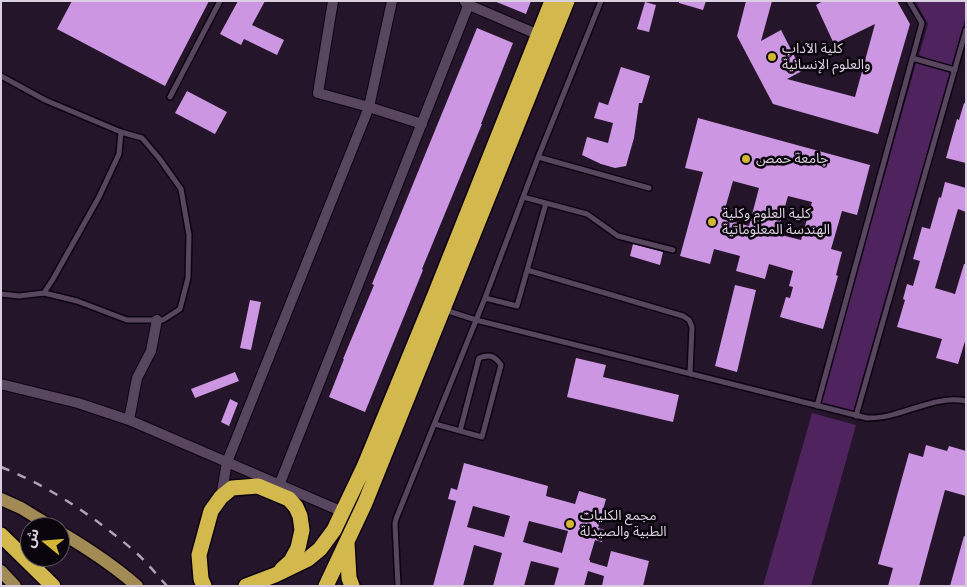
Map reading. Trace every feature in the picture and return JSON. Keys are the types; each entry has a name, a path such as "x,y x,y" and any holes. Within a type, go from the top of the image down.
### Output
{"highway":[{"path":"246,586 308,559 320,549 334,530 364,467 552,1"},
{"path":"326,586 364,503 567,1"},
{"path":"204,586 201,579 199,555 211,511 221,497 232,488 258,486 277,489 296,507 300,516 302,530 298,548 291,560 275,575"},
{"path":"1,535 53,586"},
{"path":"347,541 349,578 352,586"}],"main road":[{"path":"1,499 36,517"},
{"path":"70,538 93,552 137,586"},
{"path":"1,571 15,586"}],"street":[{"path":"333,1 318,93 369,106 422,124"},
{"path":"221,497 227,462 369,106 392,1"},
{"path":"277,489 468,3 539,35"},
{"path":"129,420 138,378 150,351 157,320"},
{"path":"1,384 78,403 129,420 227,462 277,489 343,512"}],"lane":[{"path":"170,97 220,1"},
{"path":"398,586 396,520 601,1"},
{"path":"817,406 922,23 909,1"},
{"path":"856,416 966,30"},
{"path":"912,58 954,70"},
{"path":"1,76 45,100 121,132 142,138 181,189 189,235 188,278 180,309 163,320 127,320 77,301 44,293 19,296 1,294"},
{"path":"44,293 99,197 119,154 121,132"},
{"path":"538,157 649,188"},
{"path":"523,197 586,214 618,236 673,250"},
{"path":"485,298 517,306 546,203"},
{"path":"527,270 683,316 689,320 692,327 690,374"},
{"path":"442,309 476,320 867,418 880,418 950,400 966,401"},
{"path":"434,424 482,437 501,365 497,358 486,356 479,358 460,431"}],"shaded area":[{"path":"915,1 966,1 966,16 951,67 919,55 928,24"},
{"path":"916,63 950,73 853,412 820,403"},
{"path":"812,413 856,425 811,586 763,586"}],"building":[{"path":"72,1 209,1 165,86 57,29"},
{"path":"238,1 265,1 252,25 284,40 277,55 244,39 241,45 220,34"},
{"path":"494,1 531,1 526,14"},
{"path":"679,1 706,1 703,10 679,3"},
{"name":"كلية الآداب والعلوم الإنسانية","path":"746,1 772,1 761,41 781,30 802,71 787,79 855,97 875,24 834,44 816,5 823,1 897,1 910,24 878,134 773,104 737,36"},
{"path":"645,2 656,5 649,32 637,29"},
{"path":"477,28 513,43 365,412 329,397 374,285 372,284"},
{"path":"621,67 650,76 642,103 639,103 634,138 626,166 615,168 582,155 587,137 608,143 613,123 594,118 599,102 608,105"},
{"path":"187,91 227,112 215,134 175,113"},
{"path":"964,103 966,104 966,163 946,158 957,119 959,120"},
{"name":"كلية العلوم وكلية الهندسة المعلوماتية","path":"698,118 870,165 857,215 842,211 831,249 842,252 836,275 838,276 823,329 780,317 786,297 790,298 793,287 789,286 793,271 769,264 765,279 736,271 740,256 714,249 710,264 680,256 703,172 685,168","holes":["733,181 759,188 749,226 722,219","788,196 812,202 801,240 777,234"]},
{"path":"945,182 966,188 966,212 958,209 935,288 955,294 964,264 966,264 966,338 958,364 936,358 942,339 897,327 905,300 903,299 907,284 913,286 920,261 913,259 922,227 930,229"},
{"path":"633,244 663,252 660,265 630,256"},
{"path":"735,285 756,290 737,372 715,366"},
{"path":"250,300 261,302 251,350 240,348"},
{"path":"576,358 606,365 603,377 679,395 673,422 567,397"},
{"path":"235,372 239,381 195,398 191,389"},
{"path":"230,399 238,403 229,426 221,422"},
{"path":"926,445 947,451 949,446 966,451 966,496 945,490 919,586 888,586 893,568 878,564 909,453 923,457"},
{"name":"مجمع الكليات الطبية والصيدلة","path":"464,463 548,486 546,496 575,504 579,491 606,499 598,528 605,530 602,542 595,540 589,560 590,562 607,567 611,551 649,561 643,586 602,586 604,576 588,571 584,586 554,586 559,568 531,561 524,586 493,586 502,553 474,545 463,586 433,586 456,501 448,499 451,488 457,490","holes":["473,506 510,516 504,537 467,527","529,521 568,531 562,553 523,542"]},
{"path":"964,536 966,537 966,586 950,586"}],"railway":[{"path":"1,467 36,483 86,514 137,553 167,586"}],"place":[{"name":"كلية الآداب والعلوم الإنسانية","path":"772,57"},
{"name":"جامعة حمص","path":"746,159"},
{"name":"كلية العلوم وكلية الهندسة المعلوماتية","path":"712,222"},
{"name":"مجمع الكليات الطبية والصيدلة","path":"570,524"}]}
